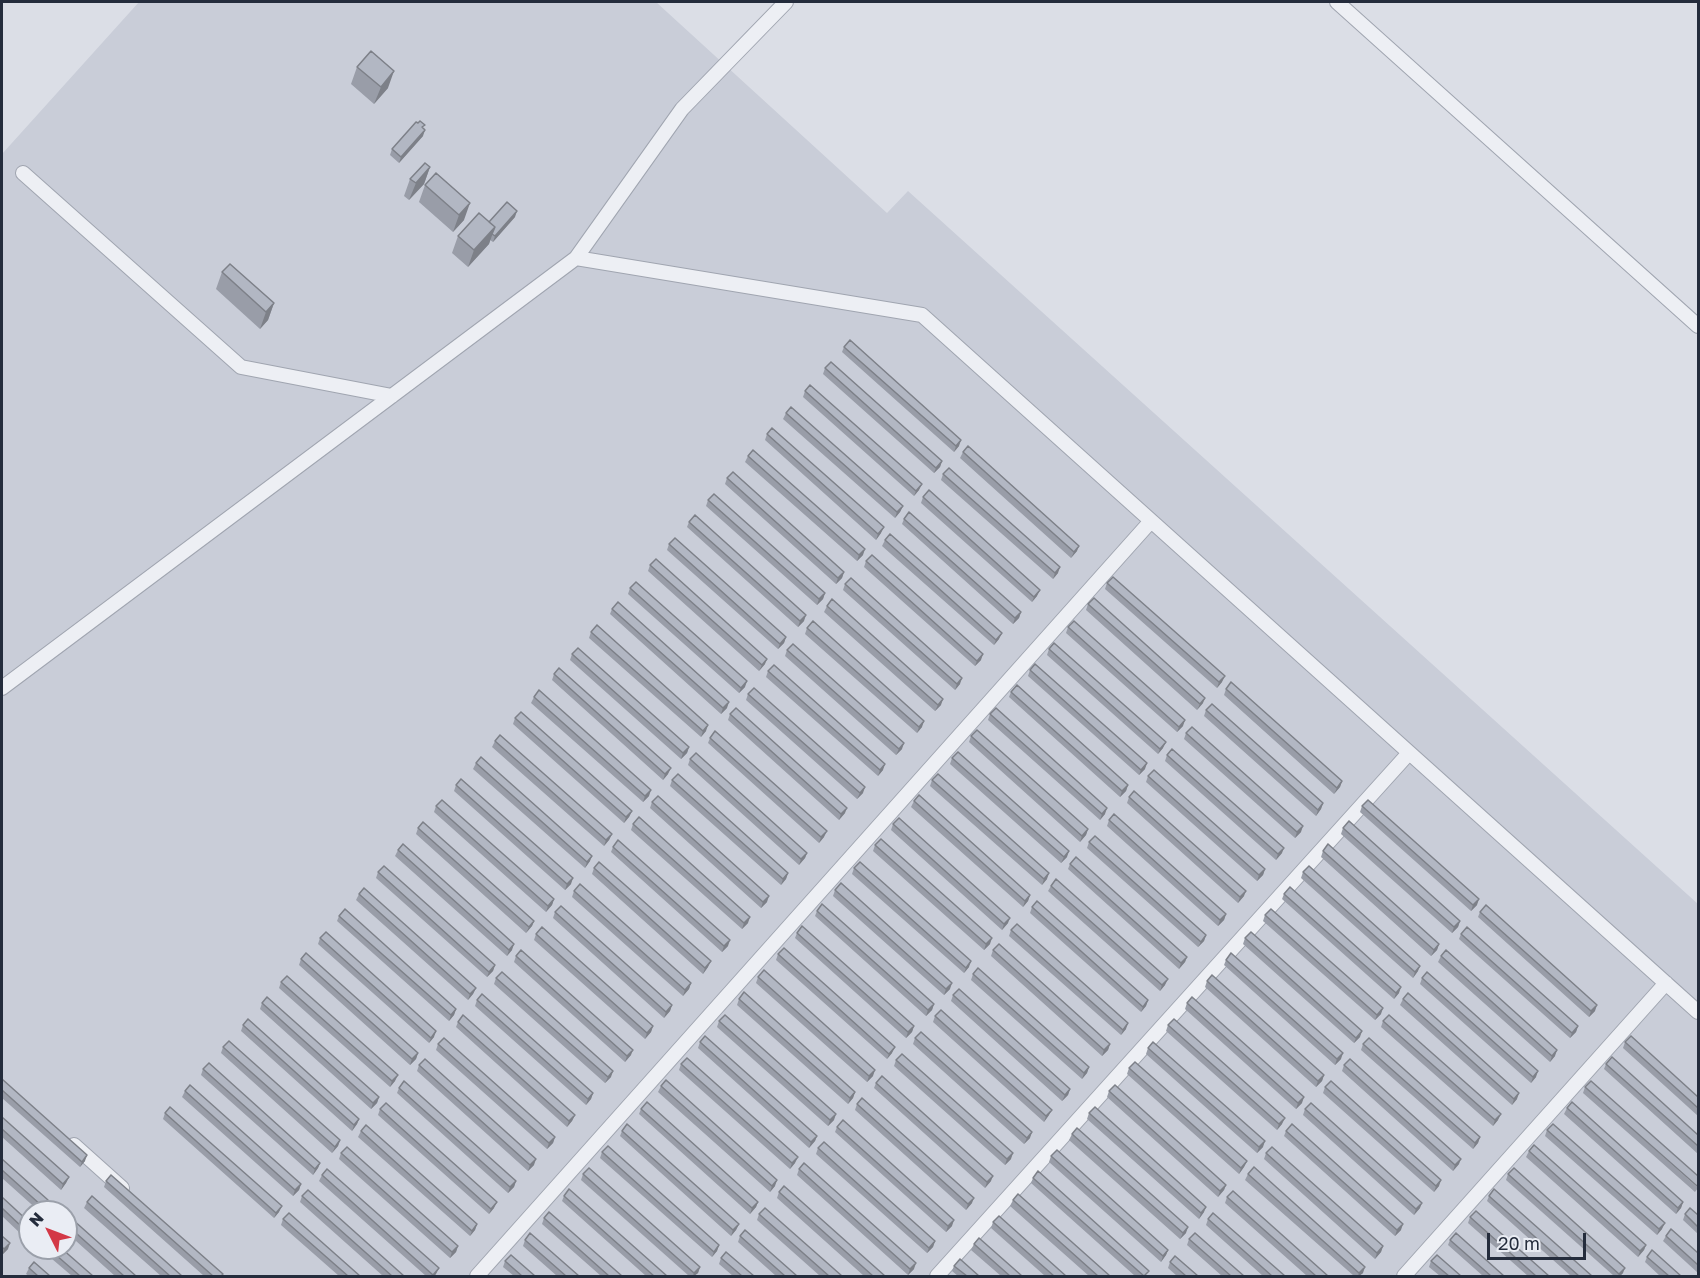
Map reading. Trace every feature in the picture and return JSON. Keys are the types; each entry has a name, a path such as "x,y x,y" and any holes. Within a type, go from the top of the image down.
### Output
{"lane":[{"path":"2,688 576,258 682,109 786,2"},
{"path":"1337,2 1698,326"},
{"path":"22,173 241,367 392,396"},
{"path":"576,258 922,315 1698,1012"},
{"path":"477,1276 1151,521"},
{"path":"938,1276 1409,753"},
{"path":"1404,1276 1666,983"},
{"path":"63,1136 134,1198"}],"shaded area":[{"path":"139,2 656,2 887,213 908,191 1698,904 1698,1276 2,1276 2,154"}],"building":[{"path":"371,51 394,71 381,87 357,67"},
{"path":"420,121 425,125 422,127 425,130 401,157 392,149 416,122"},
{"path":"425,163 430,167 416,183 410,179"},
{"path":"436,173 470,203 459,215 425,185"},
{"path":"507,202 517,211 495,236 492,234 495,227 489,222"},
{"path":"479,213 495,227 474,250 458,236"},
{"path":"230,264 274,303 266,312 222,272"},
{"path":"850,340 961,440 956,446 844,347"},
{"path":"831,362 942,461 936,468 825,368"},
{"path":"810,385 922,484 916,491 805,391"},
{"path":"791,407 903,506 897,512 786,413"},
{"path":"772,428 884,527 878,534 767,434"},
{"path":"968,446 1079,546 1074,552 963,452"},
{"path":"753,450 865,549 859,555 748,456"},
{"path":"949,468 1060,567 1055,573 943,474"},
{"path":"733,472 844,572 838,578 727,478"},
{"path":"929,490 1040,590 1034,597 923,497"},
{"path":"714,494 825,593 819,599 708,500"},
{"path":"909,512 1021,612 1015,618 904,519"},
{"path":"695,515 806,615 800,621 689,522"},
{"path":"890,534 1002,633 996,640 885,540"},
{"path":"675,538 786,637 780,644 669,544"},
{"path":"872,555 983,654 977,661 866,561"},
{"path":"656,559 767,659 762,665 650,565"},
{"path":"1113,577 1225,676 1219,682 1107,583"},
{"path":"851,578 962,678 957,684 845,584"},
{"path":"636,582 747,681 741,688 630,588"},
{"path":"1094,598 1205,698 1200,704 1088,604"},
{"path":"832,599 943,699 938,705 827,606"},
{"path":"618,602 729,702 723,708 612,609"},
{"path":"813,621 924,721 919,727 807,628"},
{"path":"1074,621 1185,720 1179,727 1068,627"},
{"path":"597,625 708,725 703,731 591,632"},
{"path":"1054,643 1166,742 1160,749 1049,649"},
{"path":"793,644 904,743 899,749 787,650"},
{"path":"578,648 689,747 683,753 572,654"},
{"path":"1035,664 1147,763 1141,770 1030,670"},
{"path":"774,665 885,764 880,770 768,671"},
{"path":"559,668 671,768 665,774 554,674"},
{"path":"1231,682 1342,781 1337,788 1226,689"},
{"path":"1017,685 1128,785 1122,791 1011,692"},
{"path":"754,688 865,787 860,793 748,694"},
{"path":"539,690 651,790 645,796 534,697"},
{"path":"1212,704 1323,803 1318,810 1206,710"},
{"path":"736,708 847,808 841,814 730,714"},
{"path":"996,708 1107,808 1102,814 990,714"},
{"path":"521,712 632,811 626,817 515,718"},
{"path":"1192,727 1303,826 1297,832 1186,733"},
{"path":"977,730 1088,829 1082,836 971,736"},
{"path":"715,731 827,831 821,837 710,738"},
{"path":"500,735 612,834 606,840 495,741"},
{"path":"1172,749 1284,848 1278,854 1167,755"},
{"path":"958,752 1069,851 1064,857 952,758"},
{"path":"696,753 807,853 801,859 690,759"},
{"path":"481,757 592,856 587,862 476,763"},
{"path":"1154,770 1265,869 1259,875 1148,776"},
{"path":"678,774 788,873 783,879 672,780"},
{"path":"938,774 1049,873 1044,879 932,780"},
{"path":"461,779 573,878 567,884 456,785"},
{"path":"1134,791 1246,891 1240,897 1129,797"},
{"path":"919,795 1030,895 1025,901 914,801"},
{"path":"658,796 769,896 763,902 652,802"},
{"path":"442,800 554,899 548,906 436,806"},
{"path":"1368,800 1479,899 1473,905 1362,806"},
{"path":"1114,814 1226,914 1220,920 1109,820"},
{"path":"639,817 750,917 744,923 633,824"},
{"path":"899,818 1010,918 1004,924 893,824"},
{"path":"1349,821 1460,921 1454,927 1343,828"},
{"path":"423,822 534,921 529,927 418,828"},
{"path":"1095,836 1206,935 1201,942 1089,842"},
{"path":"881,839 992,938 986,944 875,845"},
{"path":"618,840 730,940 724,946 613,847"},
{"path":"403,844 514,944 509,950 398,850"},
{"path":"1328,844 1439,944 1434,950 1323,851"},
{"path":"1076,857 1187,957 1181,963 1070,864"},
{"path":"599,862 711,961 705,968 594,868"},
{"path":"860,862 971,961 966,968 854,868"},
{"path":"384,866 495,965 489,972 378,872"},
{"path":"1309,866 1420,966 1415,972 1303,872"},
{"path":"1056,879 1168,979 1162,985 1051,886"},
{"path":"841,883 952,983 946,989 835,890"},
{"path":"580,884 691,983 685,990 574,891"},
{"path":"1290,887 1401,987 1396,993 1284,894"},
{"path":"364,888 476,988 470,994 359,894"},
{"path":"1037,901 1148,1000 1143,1007 1032,907"},
{"path":"822,904 934,1004 928,1010 817,911"},
{"path":"1486,905 1597,1005 1591,1011 1480,912"},
{"path":"561,906 672,1005 666,1012 555,912"},
{"path":"345,909 456,1009 451,1015 339,916"},
{"path":"1271,909 1383,1008 1377,1015 1265,915"},
{"path":"1017,924 1128,1023 1123,1030 1011,930"},
{"path":"802,926 914,1026 908,1032 797,933"},
{"path":"542,927 653,1026 647,1033 536,934"},
{"path":"1467,927 1578,1026 1572,1033 1461,934"},
{"path":"326,932 436,1031 431,1038 320,938"},
{"path":"1251,932 1362,1031 1356,1038 1245,938"},
{"path":"999,944 1110,1044 1104,1050 993,950"},
{"path":"784,948 895,1047 889,1054 778,954"},
{"path":"521,950 633,1050 627,1056 516,956"},
{"path":"1446,950 1557,1050 1552,1056 1441,956"},
{"path":"306,953 418,1053 412,1059 301,959"},
{"path":"1231,953 1343,1053 1337,1059 1226,960"},
{"path":"978,968 1089,1067 1084,1073 973,974"},
{"path":"764,970 875,1070 869,1076 758,977"},
{"path":"502,972 613,1071 608,1077 496,978"},
{"path":"1427,972 1538,1071 1533,1077 1422,978"},
{"path":"1212,975 1324,1075 1318,1081 1207,981"},
{"path":"287,976 398,1075 392,1081 281,982"},
{"path":"959,989 1070,1089 1065,1095 953,995"},
{"path":"744,992 855,1092 850,1098 739,999"},
{"path":"1408,993 1519,1093 1514,1099 1403,999"},
{"path":"482,994 593,1093 588,1099 477,1000"},
{"path":"267,997 379,1097 373,1103 262,1003"},
{"path":"1192,997 1304,1097 1298,1103 1187,1003"},
{"path":"941,1010 1052,1110 1046,1116 935,1016"},
{"path":"463,1015 575,1115 569,1121 458,1022"},
{"path":"725,1015 836,1114 830,1120 719,1021"},
{"path":"1389,1015 1501,1114 1495,1120 1383,1021"},
{"path":"248,1019 359,1119 354,1125 243,1025"},
{"path":"1174,1019 1285,1118 1279,1124 1168,1025"},
{"path":"921,1032 1032,1132 1027,1138 915,1038"},
{"path":"705,1036 817,1136 811,1142 700,1042"},
{"path":"1631,1036 1698,1097 1698,1108 1625,1042"},
{"path":"444,1038 555,1137 549,1143 438,1044"},
{"path":"1369,1038 1480,1137 1475,1143 1363,1044"},
{"path":"229,1041 340,1140 335,1147 223,1047"},
{"path":"1153,1042 1265,1141 1259,1147 1148,1048"},
{"path":"902,1054 1013,1153 1007,1159 896,1060"},
{"path":"1612,1057 1698,1135 1698,1146 1606,1064"},
{"path":"687,1058 798,1157 792,1163 681,1064"},
{"path":"425,1059 536,1159 530,1165 419,1065"},
{"path":"1350,1059 1461,1159 1455,1165 1344,1065"},
{"path":"1135,1062 1247,1161 1241,1168 1129,1068"},
{"path":"209,1063 320,1163 315,1169 203,1069"},
{"path":"882,1076 993,1176 987,1182 876,1083"},
{"path":"2,1079 87,1155 82,1162 2,1090"},
{"path":"666,1080 777,1180 772,1186 661,1086"},
{"path":"404,1081 516,1181 510,1187 399,1088"},
{"path":"1331,1081 1441,1180 1436,1186 1325,1087"},
{"path":"1591,1081 1698,1176 1697,1186 1585,1087"},
{"path":"190,1085 301,1184 295,1190 185,1091"},
{"path":"1115,1085 1226,1185 1220,1191 1109,1091"},
{"path":"862,1098 974,1198 968,1204 857,1104"},
{"path":"647,1102 758,1202 752,1208 641,1109"},
{"path":"1572,1102 1683,1202 1678,1208 1567,1108"},
{"path":"386,1103 497,1202 491,1209 380,1109"},
{"path":"1311,1103 1422,1203 1416,1209 1305,1109"},
{"path":"170,1107 282,1206 276,1213 165,1113"},
{"path":"1095,1107 1206,1207 1201,1213 1089,1113"},
{"path":"2,1117 69,1177 63,1184 2,1129"},
{"path":"843,1120 954,1220 948,1226 837,1127"},
{"path":"627,1124 739,1224 733,1230 622,1131"},
{"path":"1292,1124 1403,1224 1397,1230 1286,1131"},
{"path":"1553,1124 1665,1223 1659,1229 1547,1130"},
{"path":"366,1125 477,1224 472,1231 361,1131"},
{"path":"1077,1128 1188,1227 1183,1233 1072,1134"},
{"path":"824,1142 935,1241 929,1248 818,1148"},
{"path":"1534,1145 1646,1245 1640,1251 1529,1151"},
{"path":"608,1146 719,1245 714,1252 602,1152"},
{"path":"347,1147 458,1246 452,1252 341,1153"},
{"path":"1272,1147 1383,1246 1377,1253 1266,1153"},
{"path":"1057,1150 1168,1250 1163,1256 1051,1156"},
{"path":"2,1159 48,1200 35,1200 2,1170"},
{"path":"804,1163 916,1263 910,1269 799,1169"},
{"path":"1254,1167 1365,1267 1359,1273 1248,1174"},
{"path":"589,1168 700,1267 694,1273 583,1174"},
{"path":"1514,1168 1625,1268 1619,1274 1508,1174"},
{"path":"327,1169 439,1268 433,1275 322,1175"},
{"path":"1038,1171 1149,1271 1144,1276 1033,1178"},
{"path":"111,1175 223,1274 213,1276 106,1181"},
{"path":"784,1186 885,1276 873,1276 779,1192"},
{"path":"569,1189 667,1276 654,1276 564,1196"},
{"path":"1494,1189 1592,1276 1579,1276 1489,1196"},
{"path":"308,1190 404,1276 392,1276 302,1196"},
{"path":"1233,1191 1328,1276 1316,1276 1227,1197"},
{"path":"1018,1194 1110,1276 1098,1276 1013,1200"},
{"path":"92,1196 182,1276 170,1276 87,1202"},
{"path":"2,1197 18,1212 18,1223 2,1208"},
{"path":"765,1208 842,1276 829,1276 759,1214"},
{"path":"1690,1208 1698,1215 1698,1227 1685,1214"},
{"path":"1476,1211 1549,1276 1536,1276 1470,1217"},
{"path":"549,1212 622,1276 609,1276 544,1218"},
{"path":"289,1213 360,1276 348,1276 283,1219"},
{"path":"1213,1213 1285,1276 1272,1276 1208,1219"},
{"path":"999,1216 1066,1276 1054,1276 993,1222"},
{"path":"78,1224 136,1276 124,1276 78,1235"},
{"path":"1671,1229 1698,1253 1698,1265 1666,1236"},
{"path":"745,1230 797,1276 785,1276 740,1236"},
{"path":"530,1233 579,1276 566,1276 525,1240"},
{"path":"1195,1233 1244,1276 1231,1276 1189,1239"},
{"path":"1456,1233 1504,1276 1491,1276 1450,1240"},
{"path":"2,1236 10,1243 4,1249 2,1247"},
{"path":"979,1238 1022,1276 1010,1276 974,1244"},
{"path":"1652,1250 1681,1276 1669,1276 1647,1257"},
{"path":"726,1252 754,1276 742,1276 721,1258"},
{"path":"511,1255 535,1276 522,1276 505,1261"},
{"path":"1437,1255 1461,1276 1449,1276 1431,1261"},
{"path":"1175,1256 1198,1276 1186,1276 1170,1262"},
{"path":"960,1259 979,1276 967,1276 954,1266"},
{"path":"62,1260 75,1260 93,1276 80,1276"},
{"path":"34,1262 50,1276 38,1276 29,1268"}]}
